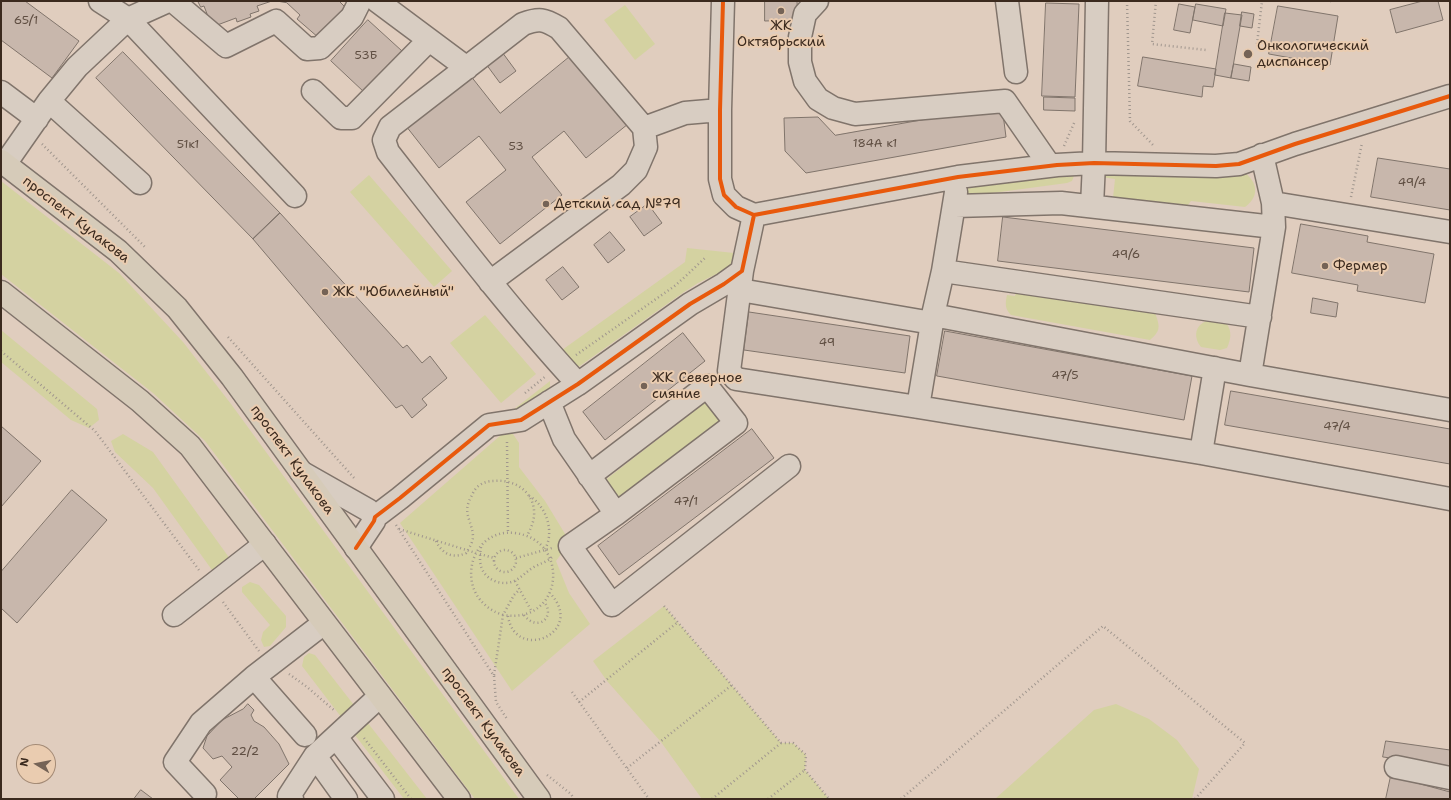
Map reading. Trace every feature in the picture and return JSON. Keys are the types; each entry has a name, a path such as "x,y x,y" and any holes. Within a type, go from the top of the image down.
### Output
{"main road":[{"name":"проспект Кулакова","path":"3,163 118,251 177,308 232,377 539,799"},
{"path":"1,292 140,400 190,446 459,799"}],"street":[{"path":"100,1 128,19 295,196"},
{"path":"3,163 49,101 77,67 128,19 168,1"},
{"path":"173,1 226,46 276,22 307,50 320,48 352,17 360,1"},
{"path":"377,1 467,68"},
{"path":"723,1 720,179 724,195 736,207 754,215 958,177 1053,165 1094,163 1216,166 1238,164 1262,155 1450,96"},
{"path":"817,1 805,14 800,37 800,62 805,82 818,99 833,108 855,114 1004,101 1053,165"},
{"path":"1007,1 1016,72"},
{"path":"1092,206 1097,1"},
{"path":"490,282 622,185 636,170 646,147 644,128 559,28 548,21 535,20 523,24 390,127 384,140 388,152 490,282 578,384"},
{"path":"313,91 341,118 352,118 429,40"},
{"path":"1,92 37,119"},
{"path":"49,101 140,183"},
{"path":"644,128 685,113 720,110"},
{"path":"1250,375 1274,227 1273,203 1262,155"},
{"path":"918,407 955,206 958,177"},
{"path":"955,206 1061,203 1274,227"},
{"path":"1273,203 1450,232"},
{"path":"754,215 741,280 729,371 736,379 1201,453 1450,499"},
{"path":"943,272 1260,317"},
{"path":"356,548 374,521 375,517 489,425 521,420 578,384 690,304 724,284 741,280 933,319 1450,410"},
{"path":"1201,453 1215,368"},
{"path":"589,476 707,386 736,423 616,514 570,546 612,605 789,466"},
{"path":"549,402 564,439 616,514"},
{"path":"301,472 368,510 375,517"},
{"path":"174,615 265,544"},
{"path":"205,794 175,762 201,723 254,677 324,623"},
{"path":"254,677 305,735"},
{"path":"292,799 289,796 315,756 380,696"},
{"path":"336,737 382,799"},
{"path":"315,756 346,799"},
{"path":"1396,767 1450,778"}],"path":[{"path":"1127,1 1130,121 1175,165"},
{"path":"1156,1 1152,44 1206,50"},
{"path":"1256,44 1262,1"},
{"path":"1053,165 1078,114"},
{"path":"1348,216 1365,123"},
{"path":"524,393 676,285 705,258"},
{"path":"504,423 507,437 508,533"},
{"path":"436,541 442,551 450,555 455,556 464,554 471,544 472,536 467,505 474,492 480,485 487,482 501,480 508,481 522,488 529,496 534,506 533,523 527,536"},
{"path":"516,558 545,550 548,545 549,536 546,517 536,500 529,496"},
{"path":"399,529 494,558"},
{"path":"504,533 515,533 527,536 533,539 545,550 551,559 553,577 550,593 545,603 532,612 513,617 503,615 489,609 476,595 471,575 473,562 481,547 491,538 504,533"},
{"path":"505,550 512,552 516,558 516,565 514,569 507,572 497,569 494,562 494,558 498,552 505,550"},
{"path":"478,554 482,570 486,576 500,583 515,581 537,565 551,559 556,553"},
{"path":"515,581 532,612"},
{"path":"494,676 503,615 514,595 520,589"},
{"path":"508,616 516,633 522,637 536,640 549,636 555,631 559,624 560,613 558,604 550,593"},
{"path":"524,615 531,622 542,622 546,618 548,611 545,603"},
{"path":"664,606 781,743"},
{"path":"579,702 678,622"},
{"path":"901,799 1103,626 1245,743 1195,799"},
{"path":"627,768 732,685"},
{"path":"572,692 649,799"},
{"path":"712,799 781,743 793,743 806,755 805,770 829,799"},
{"path":"768,799 805,770"}],"shaded area":[{"path":"625,5 655,44 635,60 604,20"},
{"path":"1100,167 1240,170 1250,177 1255,187 1255,192 1254,197 1245,207 1191,201 1184,210 1113,198 1115,179 1101,177"},
{"path":"1073,170 1074,176 1072,181 1067,183 970,196 963,189 964,185"},
{"path":"369,175 452,271 434,287 350,192"},
{"path":"1,181 119,273 183,342 231,404 519,799 475,799 205,441 153,393 1,274"},
{"path":"687,248 734,253 733,266 698,283 684,292 577,368 562,350 685,262"},
{"path":"1016,290 1155,313 1159,325 1158,331 1150,340 1011,315 1007,308 1006,298 1007,295 1015,296"},
{"path":"485,315 536,374 501,403 450,343"},
{"path":"1207,321 1227,324 1230,330 1230,336 1227,348 1220,350 1201,347 1198,343 1196,332 1200,325"},
{"path":"1,330 97,409 99,420 89,428 71,420 1,362"},
{"path":"550,381 550,391 523,411 509,413"},
{"path":"706,402 720,421 618,500 604,481"},
{"path":"509,428 519,443 519,467 545,501 570,542 556,561 569,593 590,624 512,691 400,523"},
{"path":"123,434 153,452 233,563 222,574 212,570 153,488 115,452 111,441"},
{"path":"250,582 259,585 286,616 286,627 270,646 264,647 261,640 263,632 270,625 242,592 242,587"},
{"path":"664,606 781,743 793,743 806,755 805,770 829,799 702,799 661,742 607,681 593,661"},
{"path":"309,653 315,655 427,799 404,799 302,666 304,657"},
{"path":"1116,704 1149,719 1177,740 1199,769 1192,799 995,799 1094,710"}],"building":[{"path":"1,1 25,1 79,41 52,78 1,40"},
{"path":"198,1 272,1 257,6 259,11 250,14 251,17 237,22 236,18 212,27 204,6 201,7"},
{"path":"277,1 339,1 345,7 319,38 297,19 300,15 287,3"},
{"name":"ЖК Октябрьский","path":"765,1 797,1 798,20 765,21"},
{"path":"1423,1 1438,1 1443,20 1396,33 1390,10"},
{"path":"1046,3 1079,4 1075,97 1042,96"},
{"path":"1179,4 1195,7 1190,33 1174,30"},
{"path":"1196,4 1226,9 1223,26 1193,20"},
{"path":"1278,6 1338,16 1330,65 1269,54"},
{"path":"1242,12 1254,14 1252,28 1240,26"},
{"path":"1225,13 1242,15 1231,78 1215,75"},
{"path":"368,20 402,51 364,92 331,61"},
{"path":"123,52 280,213 253,239 96,78"},
{"path":"502,52 516,71 500,83 486,64"},
{"path":"572,55 628,124 586,158 564,131 532,157 562,195 500,244 466,202 506,170 479,136 439,168 406,126 470,75 500,113"},
{"path":"1143,57 1216,69 1213,87 1203,86 1202,97 1138,86"},
{"path":"1234,64 1251,67 1249,81 1231,78"},
{"path":"1044,97 1075,98 1075,111 1044,110"},
{"path":"1002,106 1006,137 806,173 785,151 784,118 818,117 835,135"},
{"path":"1378,158 1450,169 1450,210 1371,197"},
{"path":"648,204 662,223 644,236 630,217"},
{"name":"ЖК \"Юбилейный\"","path":"280,213 403,348 407,345 422,363 430,356 447,378 422,399 427,405 412,418 402,405 396,408 253,239"},
{"path":"1003,217 1254,248 1249,292 998,261"},
{"path":"1301,224 1368,236 1367,242 1434,254 1425,303 1357,291 1358,285 1292,273"},
{"path":"610,232 625,250 608,263 594,245"},
{"path":"563,267 579,287 562,300 546,280"},
{"path":"1313,298 1338,303 1336,317 1311,313"},
{"path":"749,312 910,336 905,373 744,350"},
{"path":"945,331 1192,376 1184,420 937,376"},
{"name":"ЖК Северное сияние","path":"683,333 705,361 605,440 583,412"},
{"path":"1231,391 1450,429 1450,464 1225,425"},
{"path":"1,426 41,461 1,507"},
{"path":"752,429 774,458 619,575 598,546"},
{"path":"72,490 107,520 17,623 1,608 1,572"},
{"path":"248,704 254,710 251,715 254,721 264,727 279,744 289,764 254,799 239,799 220,780 232,767 222,756 213,759 203,748 207,736 222,720 243,709"},
{"path":"1386,741 1450,750 1450,766 1383,757"},
{"path":"1391,776 1450,792 1450,799 1386,799"},
{"path":"141,790 153,799 134,799"}],"cycle path":[{"path":"723,1 720,179 724,195 736,207 754,215 958,177 1057,165 1094,163 1216,166 1239,164 1295,144 1450,96"},
{"path":"356,548 374,521 375,517 489,425 521,420 578,384 690,304 724,284 742,271 754,215"}],"place":[{"name":"ЖК Октябрьский","path":"781,11"},
{"name":"Онкологический диспансер","path":"1248,54"},
{"name":"Детский сад №79","path":"546,204"},
{"name":"Фермер","path":"1325,266"},
{"name":"ЖК \"Юбилейный\"","path":"325,292"},
{"name":"ЖК Северное сияние","path":"644,386"}]}
